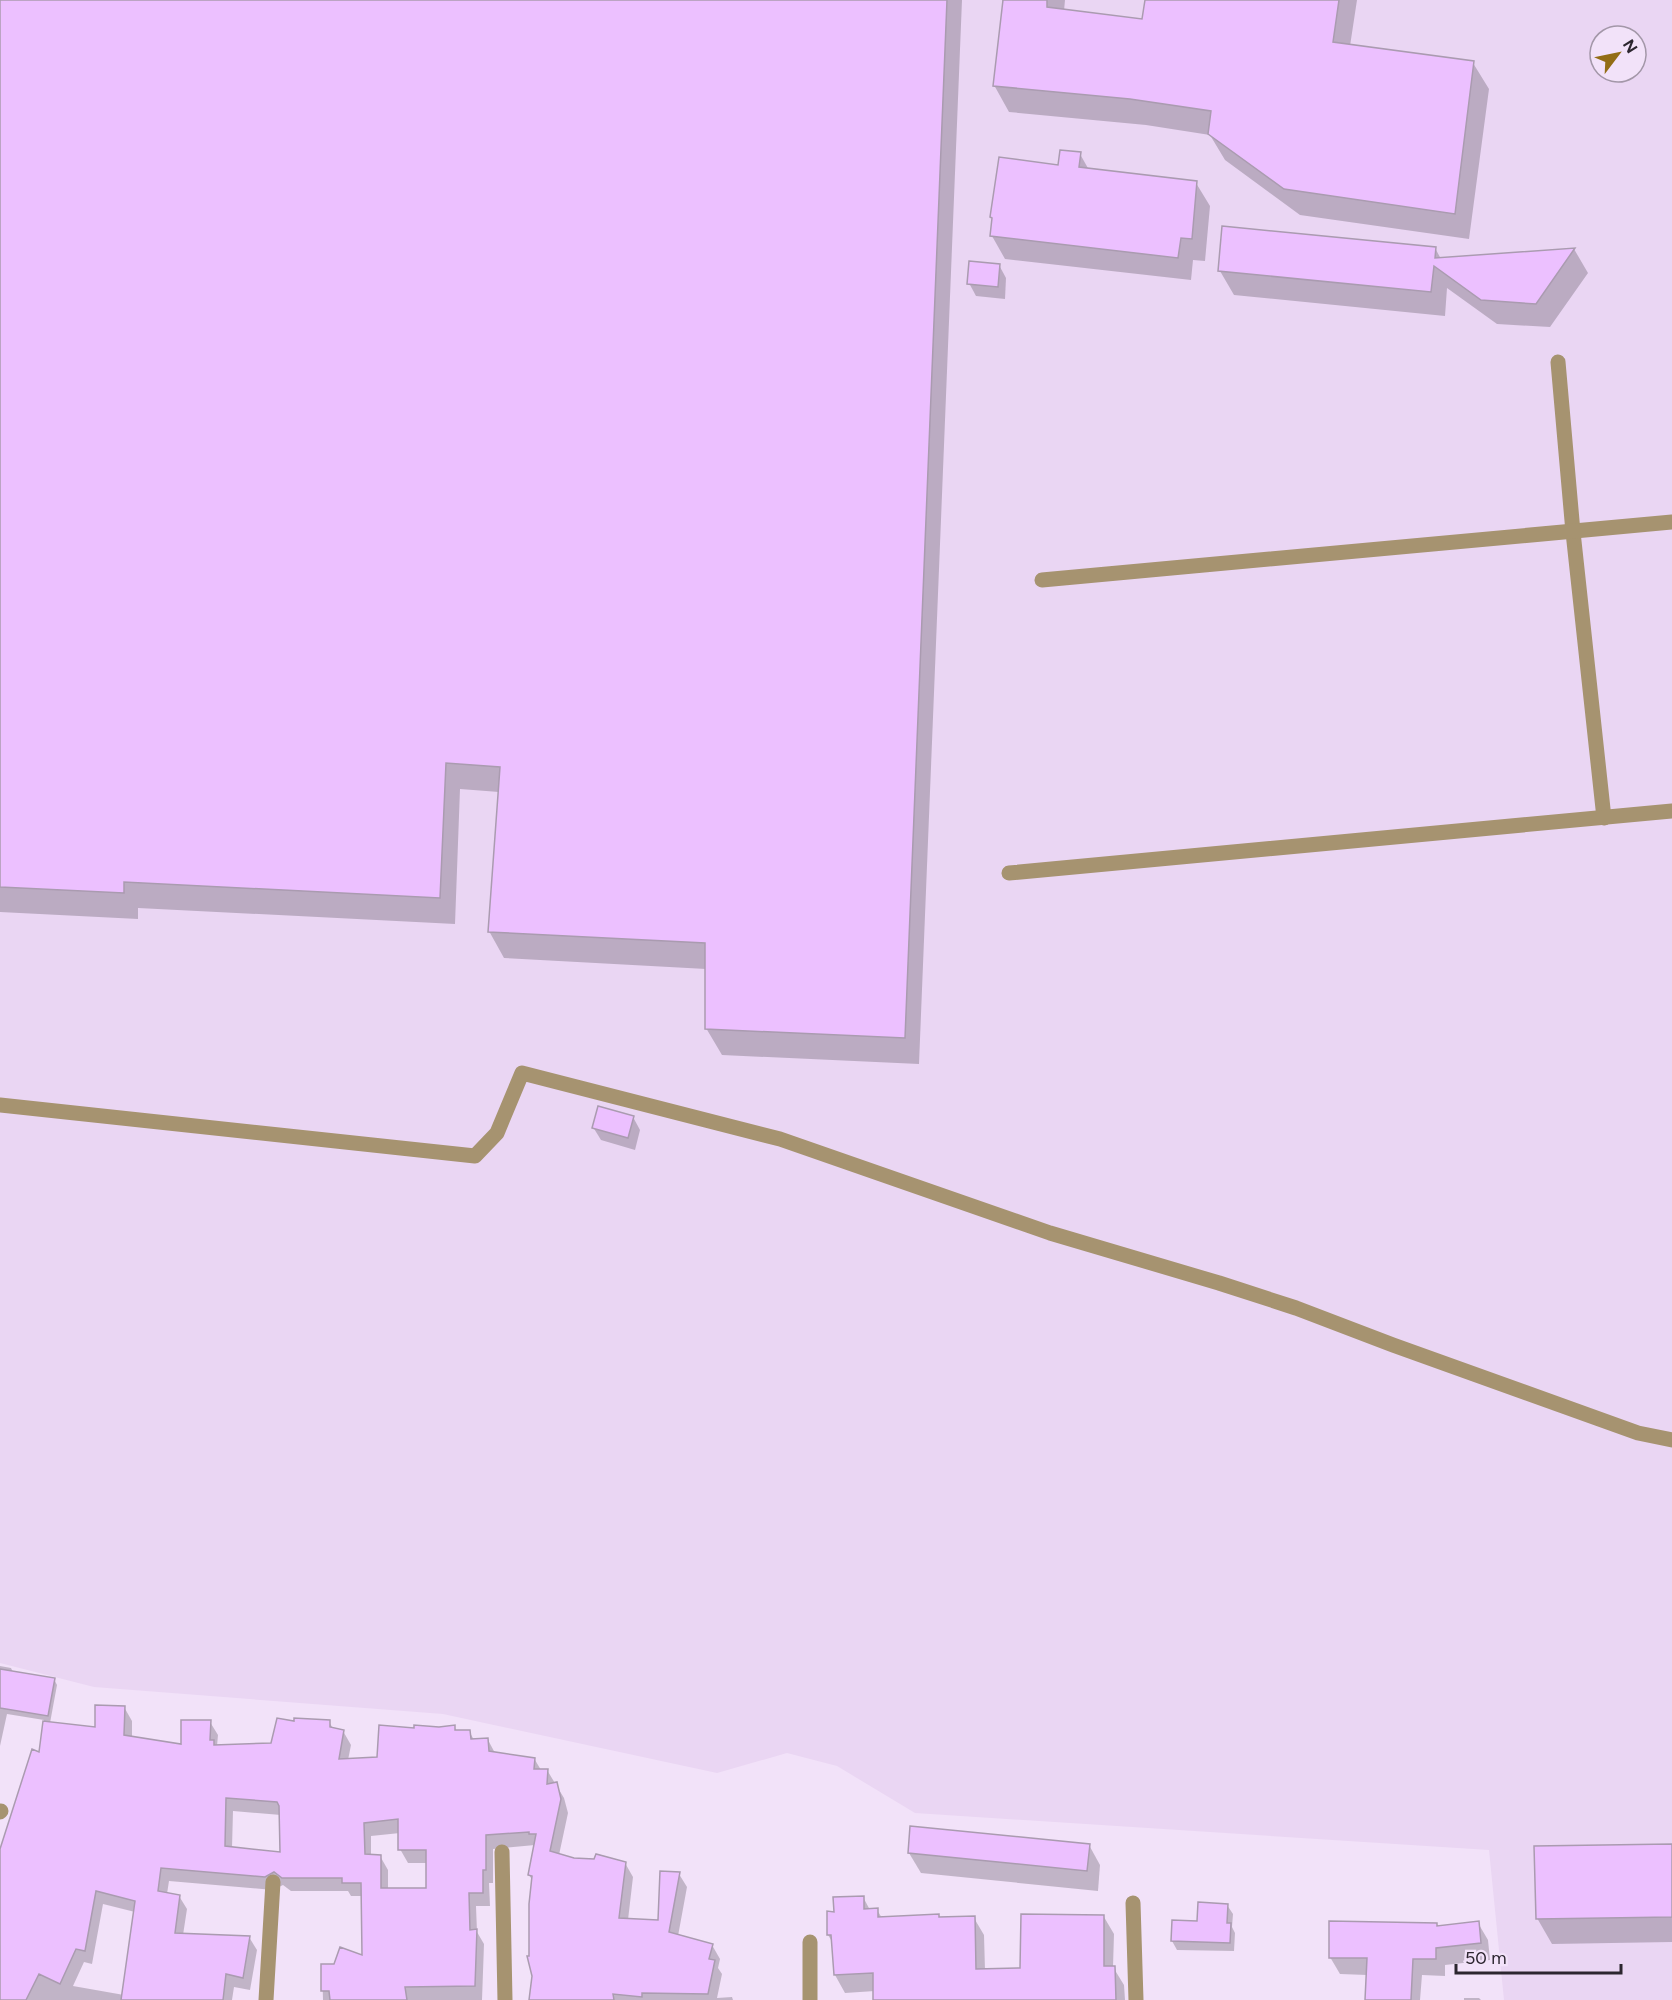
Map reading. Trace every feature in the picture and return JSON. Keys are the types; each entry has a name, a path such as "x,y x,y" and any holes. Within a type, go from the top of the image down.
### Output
{"street":[{"path":"1558,362 1573,532 1604,818"},
{"path":"1042,580 1672,522"},
{"path":"1010,873 1672,811"},
{"path":"0,1105 476,1156 497,1133 522,1073 780,1139 1050,1233 1296,1308 1393,1346 1638,1433 1672,1440"},
{"path":"502,1852 505,2000"},
{"path":"266,2000 273,1882"},
{"path":"1133,1903 1136,2000"},
{"path":"810,1942 810,2000"}],"shaded area":[{"path":"0,0 1672,0 1672,2000 1504,2000 1489,1850 915,1813 837,1766 787,1753 717,1773 443,1714 94,1687 0,1663"}],"building":[{"path":"0,0 947,0 905,1038 705,1029 705,943 488,932 500,767 446,763 440,898 124,882 124,893 0,887"},
{"path":"1003,0 1047,0 1047,7 1142,19 1145,0 1339,0 1333,42 1474,61 1455,214 1284,189 1208,134 1211,111 1130,99 993,86"},
{"path":"1060,150 1081,152 1079,167 1197,181 1192,239 1181,238 1178,258 990,236 992,218 990,217 999,157 1058,165"},
{"path":"1222,226 1436,247 1435,258 1575,248 1536,304 1481,300 1434,266 1431,292 1218,271"},
{"path":"969,261 1000,264 998,287 967,284"},
{"path":"598,1106 634,1116 628,1138 592,1128"},
{"path":"0,1669 55,1678 48,1716 0,1708"},
{"path":"95,1705 125,1706 124,1735 181,1744 181,1720 211,1720 210,1740 214,1740 214,1745 271,1743 277,1718 294,1721 294,1718 330,1720 330,1727 344,1730 339,1759 377,1757 379,1725 414,1728 414,1725 439,1727 455,1725 455,1730 470,1730 471,1739 488,1738 489,1751 535,1758 534,1769 548,1769 547,1784 557,1782 561,1799 550,1851 574,1858 594,1859 596,1854 626,1862 619,1918 658,1920 660,1871 680,1872 669,1932 713,1944 709,1959 715,1960 708,1994 642,1993 642,1997 613,1994 614,2000 529,2000 532,1976 527,1956 529,1956 529,1904 532,1876 528,1875 536,1834 529,1834 529,1832 486,1835 486,1870 483,1870 483,1893 469,1893 470,1930 477,1929 475,1986 405,1987 407,2000 330,2000 329,1991 321,1991 321,1964 334,1964 340,1947 362,1955 361,1883 342,1883 342,1878 282,1878 274,1872 265,1877 161,1868 158,1891 180,1895 175,1933 250,1936 243,1978 226,1974 223,2000 121,2000 135,1901 96,1891 85,1951 76,1949 60,1984 39,1974 26,2000 0,2000 0,1849 32,1749 39,1752 43,1721 95,1727","holes":["226,1798 277,1802 280,1852 225,1846","398,1819 398,1850 426,1850 426,1888 381,1888 381,1855 365,1854 364,1823"]},
{"path":"910,1826 1090,1844 1087,1871 908,1853"},
{"path":"1672,1844 1672,1917 1536,1919 1534,1846"},
{"path":"864,1896 864,1909 878,1908 878,1917 939,1914 939,1917 975,1916 976,1969 1020,1968 1021,1914 1104,1915 1104,1966 1115,1966 1116,2000 873,2000 873,1973 834,1975 831,1935 827,1935 827,1911 834,1912 833,1897"},
{"path":"1198,1902 1228,1904 1227,1923 1231,1923 1230,1943 1171,1941 1172,1920 1197,1921"},
{"path":"1329,1921 1437,1923 1437,1926 1479,1921 1481,1943 1436,1948 1436,1959 1413,1959 1411,2000 1365,2000 1367,1958 1329,1958"}]}
